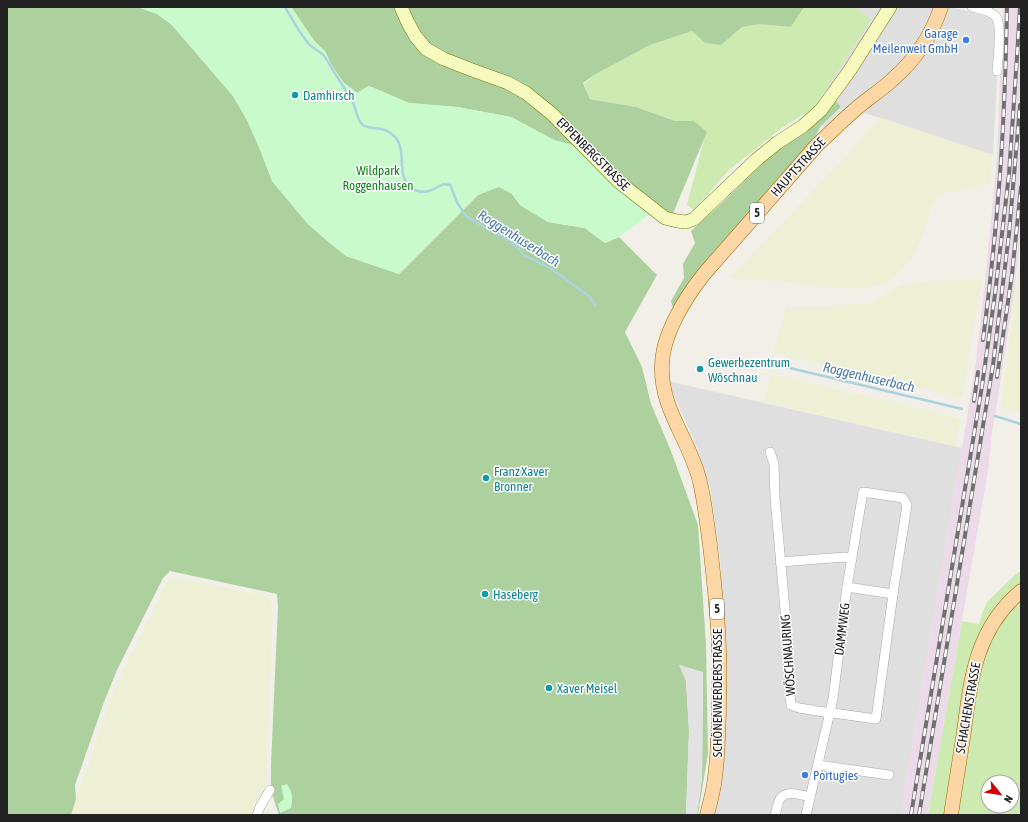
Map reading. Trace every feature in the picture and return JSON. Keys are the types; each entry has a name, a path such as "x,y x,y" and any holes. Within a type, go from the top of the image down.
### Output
{"main road":[{"name":"HAUPTSTRASSE","path":"670,409 662,381 662,354 668,335 688,296 709,268 818,145 834,129 892,80 911,60 931,31 941,7"},
{"name":"SCHÖNENWERDERSTRASSE","path":"670,409 696,466 704,502 715,582 719,650 717,750 716,776 707,815"},
{"name":"SCHACHENSTRASSE","path":"951,815 967,705 972,676 979,651 996,618 1010,601 1021,591"}],"street":[{"name":"EPPENBERGSTRASSE","path":"401,7 416,37 426,49 444,59 508,83 526,93 552,114 619,182 665,218 686,222 694,219 771,147 803,126 821,110 850,70 890,7"},
{"path":"972,7 985,10 996,16 999,28 997,71"},
{"name":"WÖSCHNAURING","path":"770,452 774,464 775,498 792,705 799,708 876,719 907,505 903,498 863,492"},
{"name":"DAMMWEG","path":"806,815 833,699 847,587 863,492"},
{"path":"780,562 845,557 852,559"},
{"path":"847,587 893,594"},
{"path":"818,765 890,775"},
{"path":"257,815 260,806 270,790"},
{"path":"776,815 780,799 784,795 793,793 810,796"}],"shaded area":[{"path":"854,7 950,7 994,17 999,38 993,155 881,118 841,107 825,90 871,19"},
{"path":"1003,7 1021,7 1021,231 1014,294 992,432 988,471 928,815 901,815 975,369 997,157"},
{"path":"857,93 860,96 823,129 821,126"},
{"path":"668,381 962,448 901,815 713,815 720,792 724,755 725,662 720,556 710,487 698,450"},
{"path":"679,665 703,672 702,778 697,815 686,815 689,731 686,681"}],"green space":[{"path":"7,7 138,7 157,14 172,25 233,96 247,120 272,181 307,223 346,256 399,274 478,195 499,186 512,194 520,205 548,222 585,228 605,243 619,237 657,275 625,332 642,367 651,404 671,451 698,525 706,645 708,753 698,815 702,778 703,673 680,665 686,681 689,731 686,815 279,815 271,791 278,607 277,594 170,571 163,578 117,670 104,702 75,785 76,799 71,815 7,815"},
{"name":"Wildpark Roggenhausen","path":"138,7 291,7 315,42 325,51 332,66 343,82 357,93 369,86 409,103 457,107 511,117 554,140 576,146 651,214 619,237 605,243 585,228 548,222 520,205 512,194 499,187 478,195 399,274 346,256 307,223 272,181 247,120 233,96 172,25 157,14"},
{"path":"291,7 804,7 791,27 760,24 742,27 721,45 705,43 692,31 650,45 594,75 583,83 590,99 636,107 675,121 694,121 707,132 672,216 576,146 554,140 511,117 457,107 409,103 369,86 357,93 343,82 332,66 325,51 315,42"},
{"path":"804,7 854,7 871,19 815,107 782,128 729,170 694,210 687,205 706,132 694,121 675,121 636,107 590,99 584,84 594,75 650,45 692,31 705,43 721,45 742,27 760,24 791,27"},
{"path":"835,100 841,107 821,126 815,137 703,265 673,308 671,301 684,278 683,264 695,243 691,231 776,150 819,121"},
{"path":"881,118 993,155 990,184 943,193 932,203 926,228 914,255 888,283 858,289 731,277"},
{"path":"1021,248 1021,414 1001,409"},
{"path":"982,278 962,398 773,353 786,307 831,307 874,302 901,285"},
{"path":"771,374 960,418 956,446 764,402"},
{"path":"1021,571 1021,586 990,619 947,815 928,815 962,621 979,624 987,602"},
{"path":"170,579 179,579 259,594 270,598 273,612 266,783 260,810 271,811 273,815 71,815 109,704 122,672 165,586"},
{"path":"1021,597 1021,815 956,815 976,683 983,651 995,630"},
{"path":"287,784 292,796 291,808 280,813 278,804 284,799 281,786"}],"waterway":[{"name":"Roggenhuserbach","path":"285,7 308,43 327,60 352,100 357,117 361,123 367,127 385,130 396,138 401,150 403,176 410,187 414,190 426,192 443,184 450,185 458,204 466,216 512,243 524,255 553,270 590,297 595,305"},
{"name":"Roggenhuserbach","path":"773,364 962,409"},
{"name":"Roggenhuserbach","path":"995,416 1021,424"}],"railway":[{"path":"983,340 993,257 1000,174 1005,90 1007,7"},
{"path":"911,815 982,386 995,294 1009,174 1020,7"},
{"path":"919,815 993,365 1009,234 1020,105"},
{"path":"997,377 1012,274 1021,187"},
{"path":"974,401 978,372"}],"place":[{"name":"Garage Meilenweit GmbH","path":"966,40"},
{"name":"Damhirsch","path":"295,95"},
{"name":"Gewerbezentrum Wöschnau","path":"700,369"},
{"name":"Franz Xaver Bronner","path":"486,478"},
{"name":"Haseberg","path":"485,594"},
{"name":"Xaver Meisel","path":"549,688"},
{"name":"Portugies","path":"805,775"}]}
